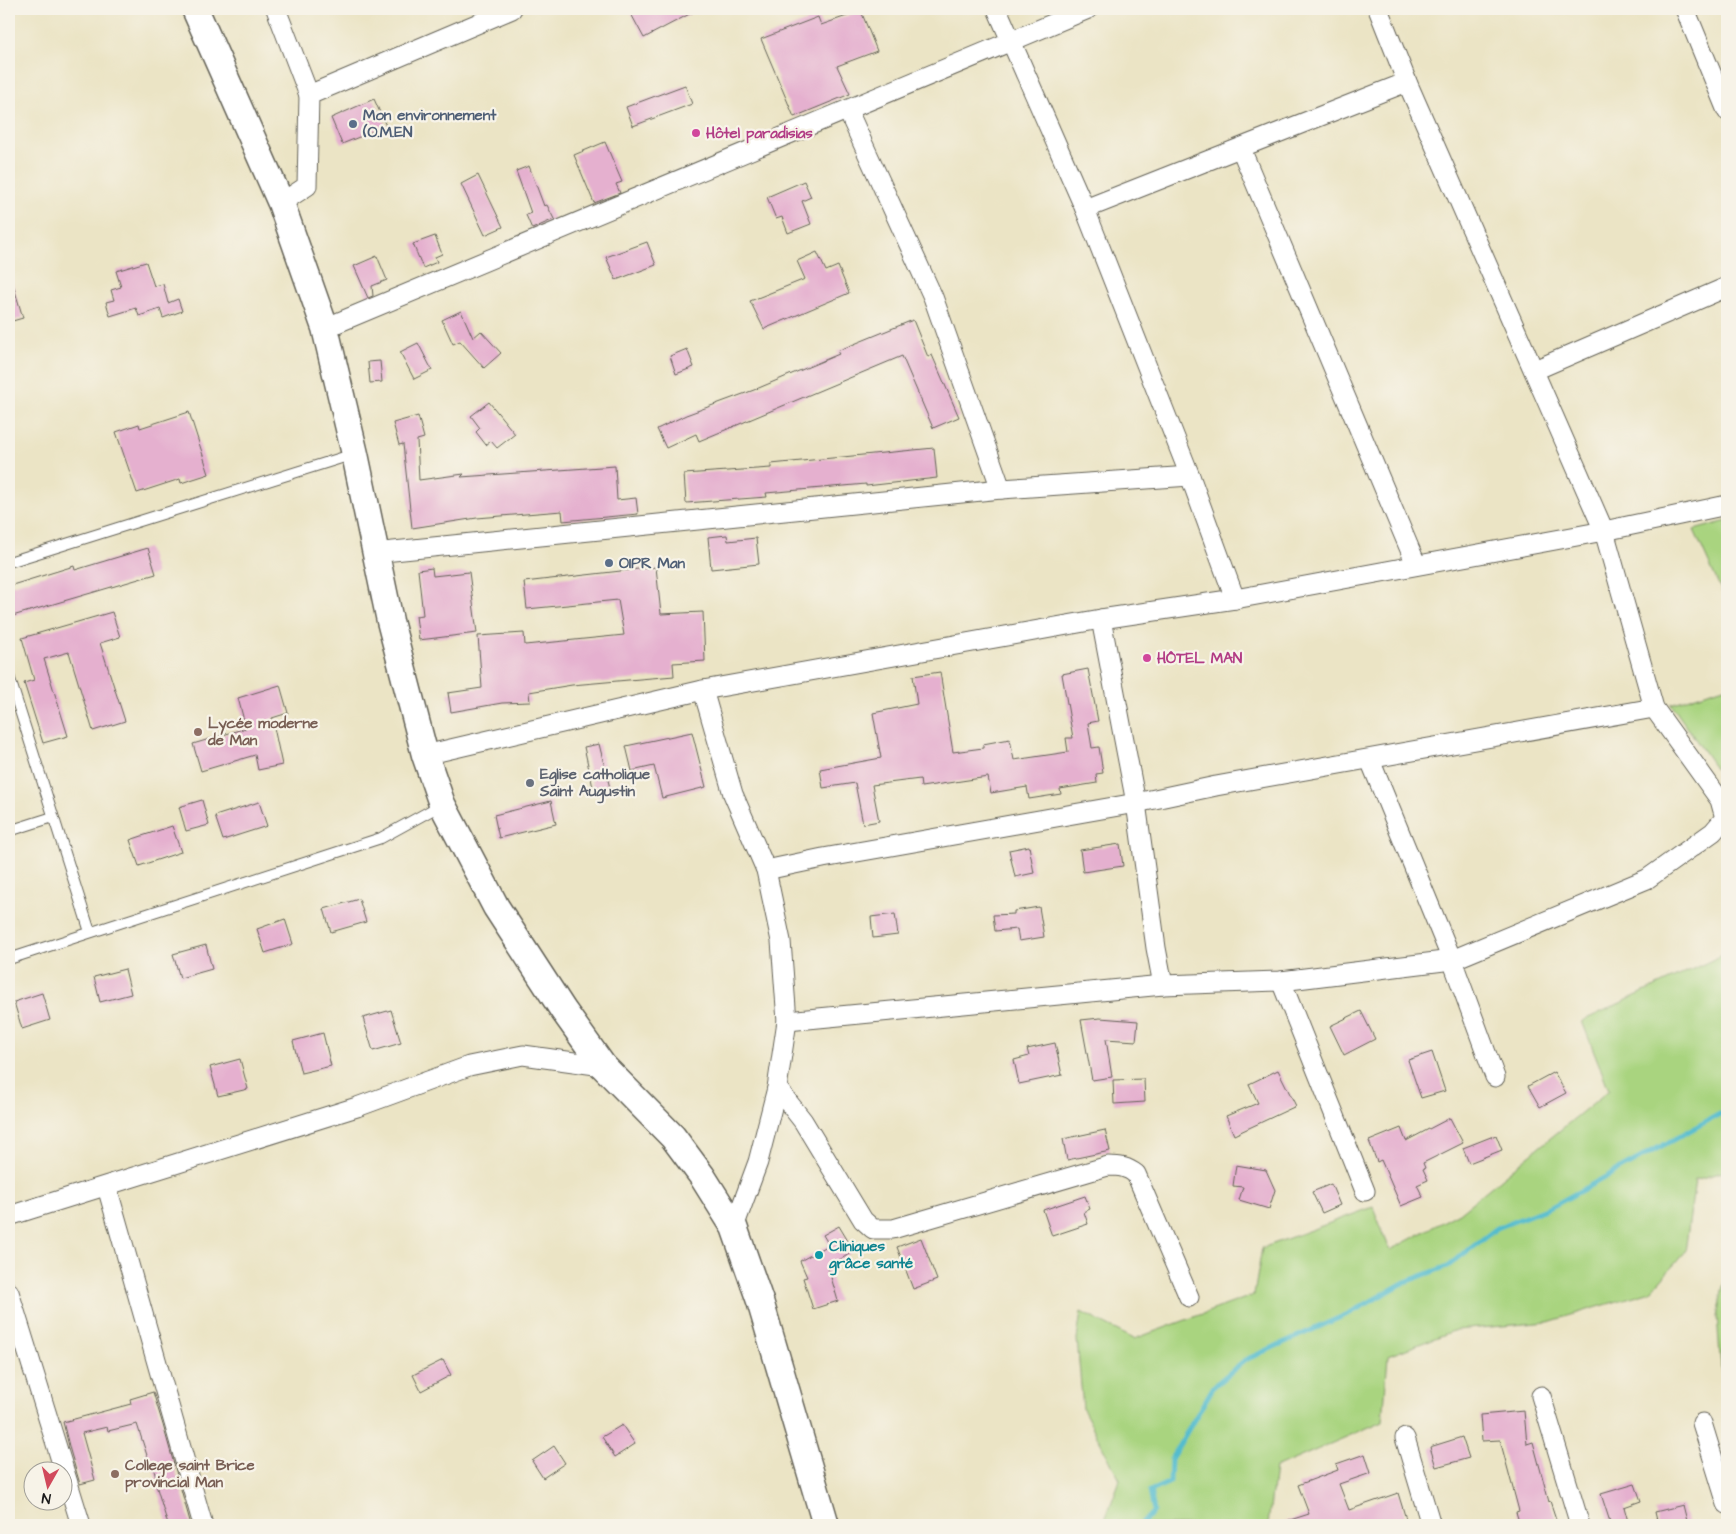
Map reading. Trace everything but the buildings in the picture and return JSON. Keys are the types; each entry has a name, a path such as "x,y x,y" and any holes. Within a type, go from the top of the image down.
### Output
{"main road":[{"path":"195,9 281,203 325,328 355,454 374,553 425,755 442,804 496,907 603,1066 673,1137 702,1176 734,1226 760,1301 826,1525"}],"street":[{"path":"276,9 309,95 308,186 281,203"},
{"path":"309,95 512,9"},
{"path":"997,9 1009,40 1085,209 1190,476 1235,599"},
{"path":"325,328 848,111 1009,40 1088,9"},
{"path":"787,1021 1163,985 1281,981 1452,960 1647,879 1713,832 1725,818 1720,800 1654,708 1604,531 1535,370 1407,82 1378,9"},
{"path":"1685,9 1727,111"},
{"path":"1085,209 1407,82"},
{"path":"848,111 933,297 1001,489"},
{"path":"1241,149 1416,564"},
{"path":"1535,370 1727,287"},
{"path":"374,553 1001,489 1190,476"},
{"path":"425,755 703,690 1101,619 1235,599 1416,564 1604,531 1727,505"},
{"path":"1101,619 1136,803 1163,985"},
{"path":"703,690 733,794 766,870 781,941 787,1021 776,1088 758,1162 734,1226"},
{"path":"766,870 823,858 1136,803 1216,786 1654,708"},
{"path":"1370,760 1452,960 1495,1077"},
{"path":"1281,981 1365,1191"},
{"path":"9,1216 107,1187 357,1107 469,1066 524,1055 603,1066"},
{"path":"776,1088 803,1121 863,1220 873,1229 893,1229 1108,1166 1121,1166 1130,1169 1136,1174 1189,1297"},
{"path":"107,1187 203,1525"},
{"path":"9,1292 81,1525"},
{"path":"1541,1396 1580,1525"},
{"path":"1702,1423 1727,1504"},
{"path":"1405,1438 1431,1525"}],"lane":[{"path":"9,562 355,454"},
{"path":"9,676 90,932"},
{"path":"9,959 381,838 442,804"},
{"path":"9,831 54,817"}],"green space":[{"path":"1727,521 1727,603 1694,530"},
{"path":"1727,686 1727,785 1671,704"},
{"path":"1727,953 1727,1187 1722,1172 1695,1180 1685,1252 1651,1291 1548,1322 1456,1330 1388,1356 1383,1421 1275,1468 1268,1525 1103,1525 1120,1480 1083,1409 1077,1339 1081,1312 1134,1339 1254,1295 1262,1248 1373,1207 1390,1250 1459,1213 1609,1090 1582,1021"},
{"path":"1727,1266 1727,1387 1722,1382 1717,1316"}],"waterway":[{"path":"1141,1525 1154,1511 1150,1491 1170,1482 1171,1459 1214,1386 1245,1360 1350,1313 1405,1282 1448,1266 1497,1228 1553,1206 1727,1110"}],"place":[{"name":"Mon environnement (O.M.EN","path":"353,124"},
{"name":"Hôtel paradisias","path":"696,133"},
{"name":"OIPR Man","path":"609,563"},
{"name":"HÔTEL MAN","path":"1147,658"},
{"name":"Lycée moderne de Man","path":"198,732"},
{"name":"Eglise catholique Saint Augustin","path":"530,783"},
{"name":"Cliniques grâce santé","path":"819,1255"},
{"name":"College saint Brice provincial Man","path":"115,1474"}]}
